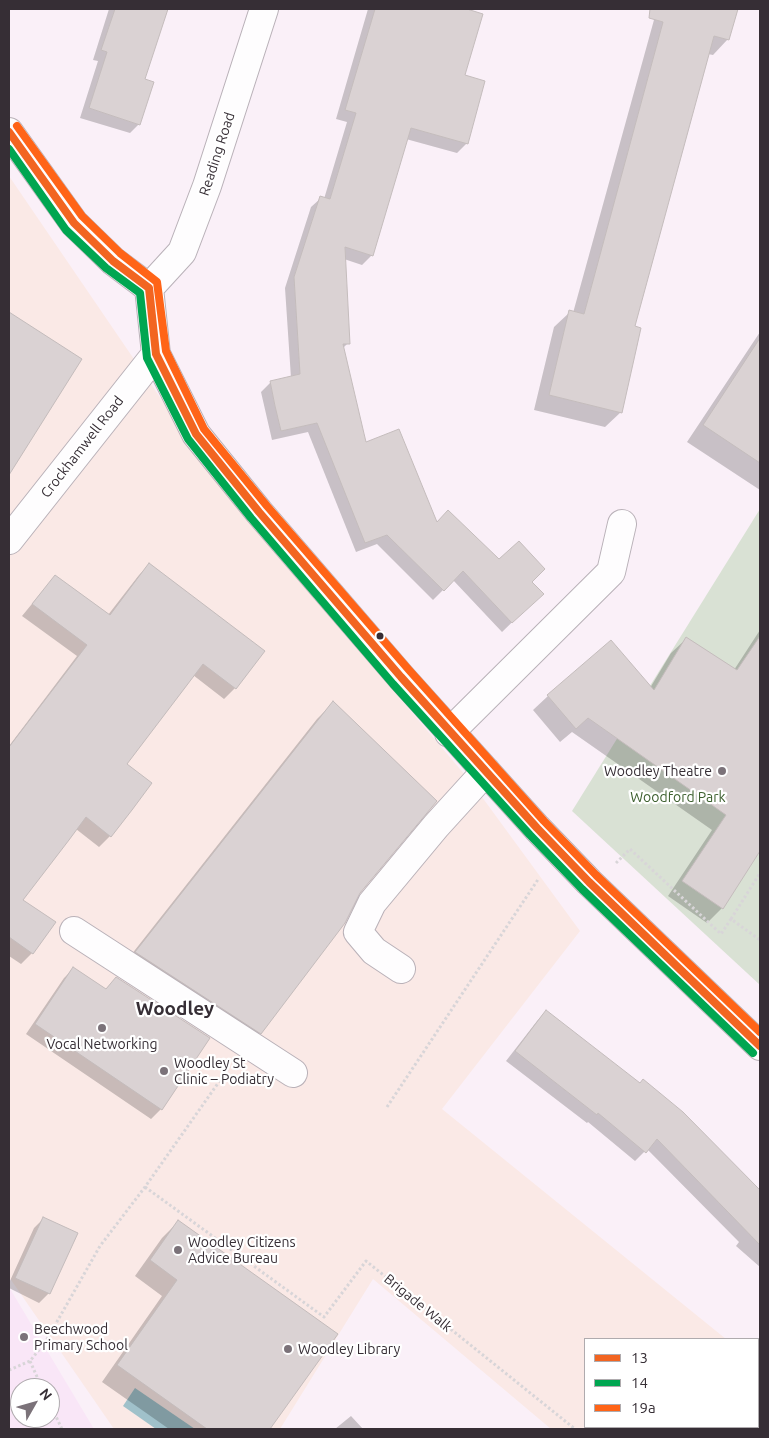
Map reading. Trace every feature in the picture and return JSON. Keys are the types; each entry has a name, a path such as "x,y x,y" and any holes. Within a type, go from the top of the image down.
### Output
{"street":[{"name":"Reading Road","path":"149,288 182,252 207,186 264,9"},
{"path":"9,132 74,223 113,261 149,288 156,354 196,434 317,581 449,733 589,882 760,1046"},
{"name":"Crockhamwell Road","path":"9,540 156,354"},
{"path":"449,733 611,572 622,524"},
{"path":"402,969 374,951 358,932 372,903 436,826 486,771"},
{"path":"74,931 293,1073"}],"path":[{"path":"610,869 630,849 720,934 760,873"},
{"path":"387,1107 540,877"},
{"path":"730,919 760,940"},
{"path":"9,1370 30,1361 46,1341 100,1246 145,1187 247,1042"},
{"name":"Brigade Walk","path":"145,1187 324,1318 366,1261 575,1429"},
{"path":"30,1361 38,1378"}],"shaded area":[{"path":"9,176 226,494 471,782 580,931 442,1109 725,1338 584,1338 584,1428 759,1428 759,1366 760,1429 551,1429 373,1279 280,1429 114,1429 9,1277"},
{"name":"Beechwood Primary School","path":"9,1287 94,1429 9,1429"}],"green space":[{"name":"Woodford Park","path":"760,509 760,985 572,811"}],"water":[{"path":"135,1388 195,1429 156,1429 123,1406"}],"building":[{"path":"115,9 168,9 145,79 154,82 140,125 89,108 107,52 101,50"},
{"path":"375,9 467,9 483,14 465,75 485,81 468,144 411,128 373,256 345,247 350,344 343,344 366,442 399,429 437,522 448,510 499,559 519,541 545,569 532,582 544,594 512,623 463,571 444,591 387,535 365,543 317,423 281,431 275,406 270,381 300,374 294,277 320,196 330,199 356,113 345,110"},
{"path":"650,9 738,9 729,40 714,36 635,326 641,328 622,413 549,395 569,310 584,314 663,22 649,18"},
{"path":"9,312 82,359 9,475"},
{"path":"760,338 760,463 703,425"},
{"path":"149,563 265,651 236,689 203,664 127,764 152,783 132,810 111,837 86,817 23,900 56,922 33,954 9,937 9,747 87,645 32,604 55,575 110,615"},
{"path":"760,636 760,851 723,909 682,881 726,815 588,718 576,729 547,695 611,640 654,690 686,637 737,670"},
{"path":"333,701 437,801 360,893 345,923 261,1034 135,952"},
{"path":"73,967 106,989 116,977 210,1038 162,1110 35,1024"},
{"path":"546,1010 640,1083 643,1079 683,1112 760,1190 760,1245 657,1139 646,1153 598,1113 597,1115 515,1051"},
{"path":"43,1217 78,1233 50,1294 15,1278"},
{"name":"Woodley Library","path":"178,1220 338,1334 270,1429 207,1429 117,1365 177,1280 150,1260"}],"transit line":[{"name":"19a","path":"17,126 82,216 120,253 157,282 166,351 204,429 267,506 409,670 544,821 596,875 760,1032"},
{"name":"13","path":"9,132 74,223 113,261 149,288 156,354 196,434 259,512 401,677 537,828 589,882 760,1046"},
{"name":"14","path":"9,149 66,230 106,268 140,293 147,358 188,439 251,518 393,684 530,835 582,889 753,1053"}],"place":[{"name":"Woodley Theatre","path":"722,771"},
{"name":"Vocal Networking","path":"102,1028"},
{"name":"Woodley St Clinic – Podiatry","path":"164,1071"},
{"name":"Woodley Citizens Advice Bureau","path":"178,1250"},
{"name":"Beechwood Primary School","path":"24,1337"},
{"name":"Woodley Library","path":"288,1349"}],"district":[{"name":"Woodley","path":"175,1009"}]}
